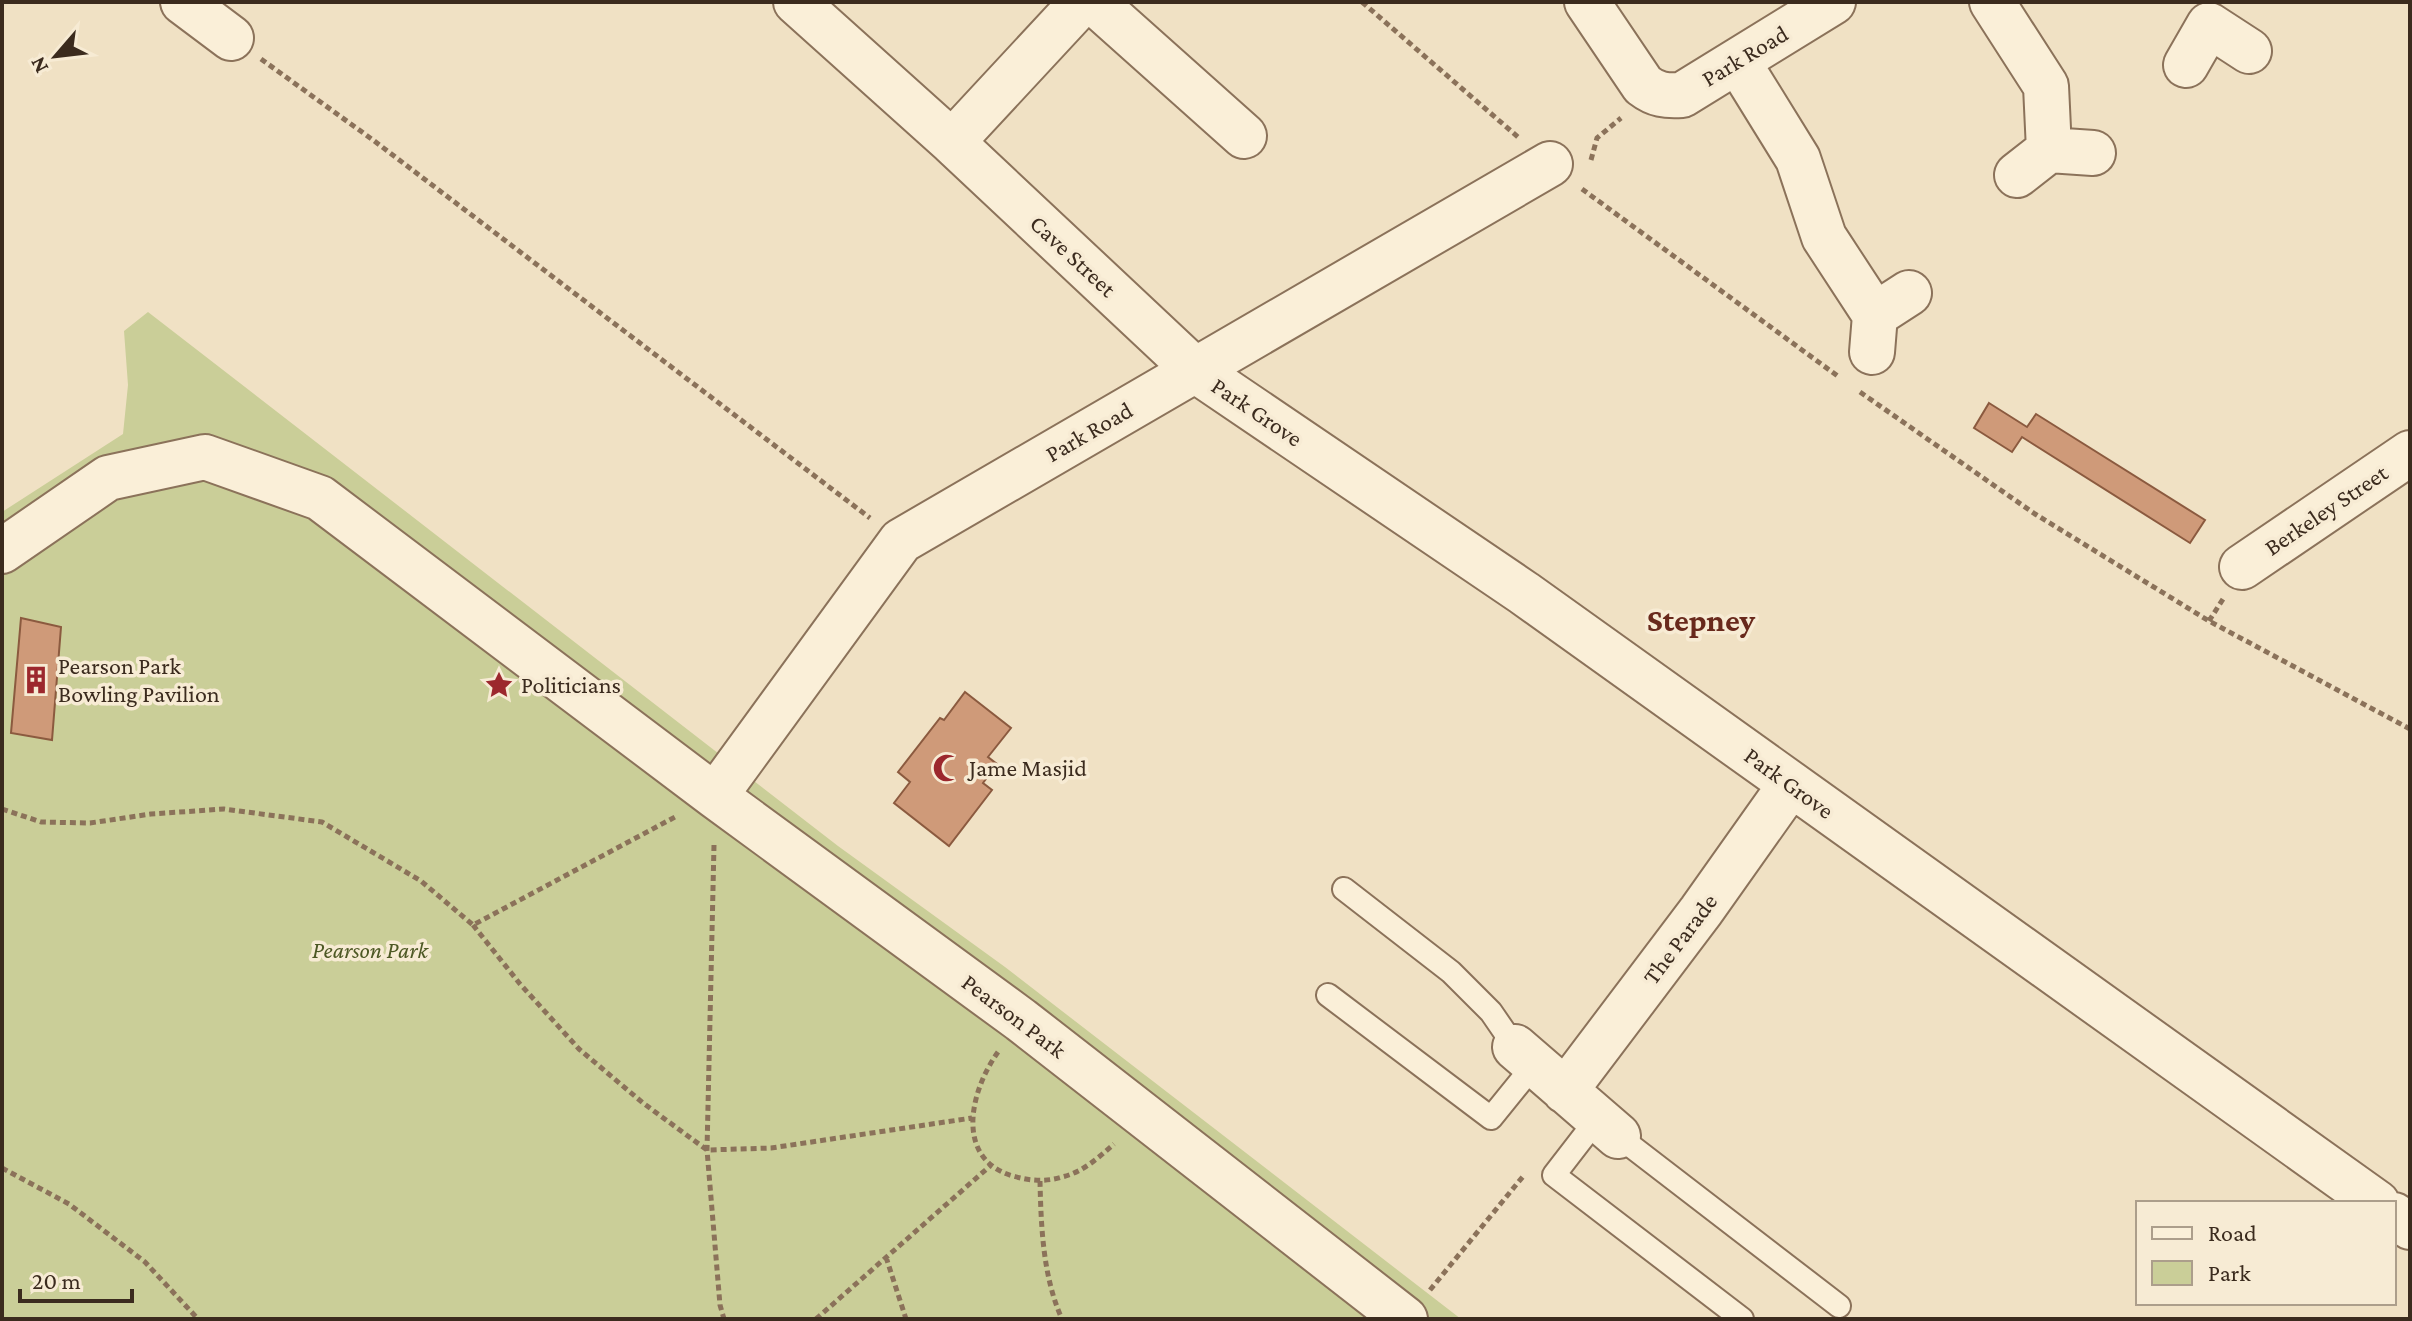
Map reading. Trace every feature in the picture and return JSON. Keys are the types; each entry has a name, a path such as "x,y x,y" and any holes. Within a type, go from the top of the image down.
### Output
{"street":[{"path":"183,2 231,38"},
{"name":"Cave Street","path":"796,2 952,142 1195,370"},
{"path":"952,142 1082,2"},
{"path":"1094,2 1244,136"},
{"path":"1587,2 1643,85 1653,93"},
{"name":"Park Road","path":"1653,93 1682,95 1833,2"},
{"path":"1992,2 2046,86 2033,163 2093,153"},
{"path":"2186,65 2204,14 2249,51"},
{"path":"1738,62 1798,159 1824,237 1885,320"},
{"name":"Park Road","path":"715,796 901,541 1195,370 1569,166"},
{"name":"Park Grove","path":"1195,370 1524,593 2374,1201"},
{"name":"Berkeley Street","path":"2242,567 2410,453"},
{"name":"Pearson Park","path":"2,551 108,478 205,457 320,498 715,796 1021,1020 1141,1113 1416,1307"},
{"name":"The Parade","path":"1566,1091 1701,911 1791,784"}],"lane":[{"path":"1344,889 1451,972 1566,1091 1839,1306"},
{"path":"1328,995 1491,1118 1566,1091"},
{"path":"1566,1091 1554,1175 1742,1319"}],"path":[{"path":"231,38 373,140 901,541"},
{"path":"1569,166 1597,138 1653,93"},
{"path":"473,925 715,796 707,1150 720,1305 724,1319"},
{"path":"2,809 41,822 90,823 151,814 224,809 322,822 421,881 473,925 520,984 579,1049 643,1103 707,1150 771,1148 972,1118"},
{"path":"1021,1020 993,1060 976,1098 972,1118 974,1140 990,1166 1012,1176 1040,1181 1063,1177 1087,1167 1122,1138 1141,1113"},
{"path":"1416,1307 1533,1165"},
{"path":"816,1319 990,1166"},
{"path":"2,1168 69,1204 145,1262 198,1319"},
{"path":"1040,1181 1041,1231 1062,1319"},
{"path":"886,1257 906,1319"}],"green space":[{"name":"Pearson Park","path":"148,312 838,846 1005,967 1461,1319 2,1319 2,512 123,434 128,385 124,331"}],"building":[{"path":"1989,403 2027,427 2036,414 2205,520 2190,543 2022,437 2012,452 1974,428"},
{"name":"Pearson Park Bowling Pavilion","path":"21,618 61,627 52,740 11,733"},
{"name":"Jame Masjid","path":"965,692 1011,728 988,757 997,764 983,783 992,790 949,846 894,803 910,782 898,772 940,718 944,720"}],"place":[{"name":"Pearson Park Bowling Pavilion","path":"36,680"},
{"name":"Politicians","path":"499,685"},
{"name":"Jame Masjid","path":"947,768"}],"district":[{"name":"Stepney","path":"1701,620"}]}
